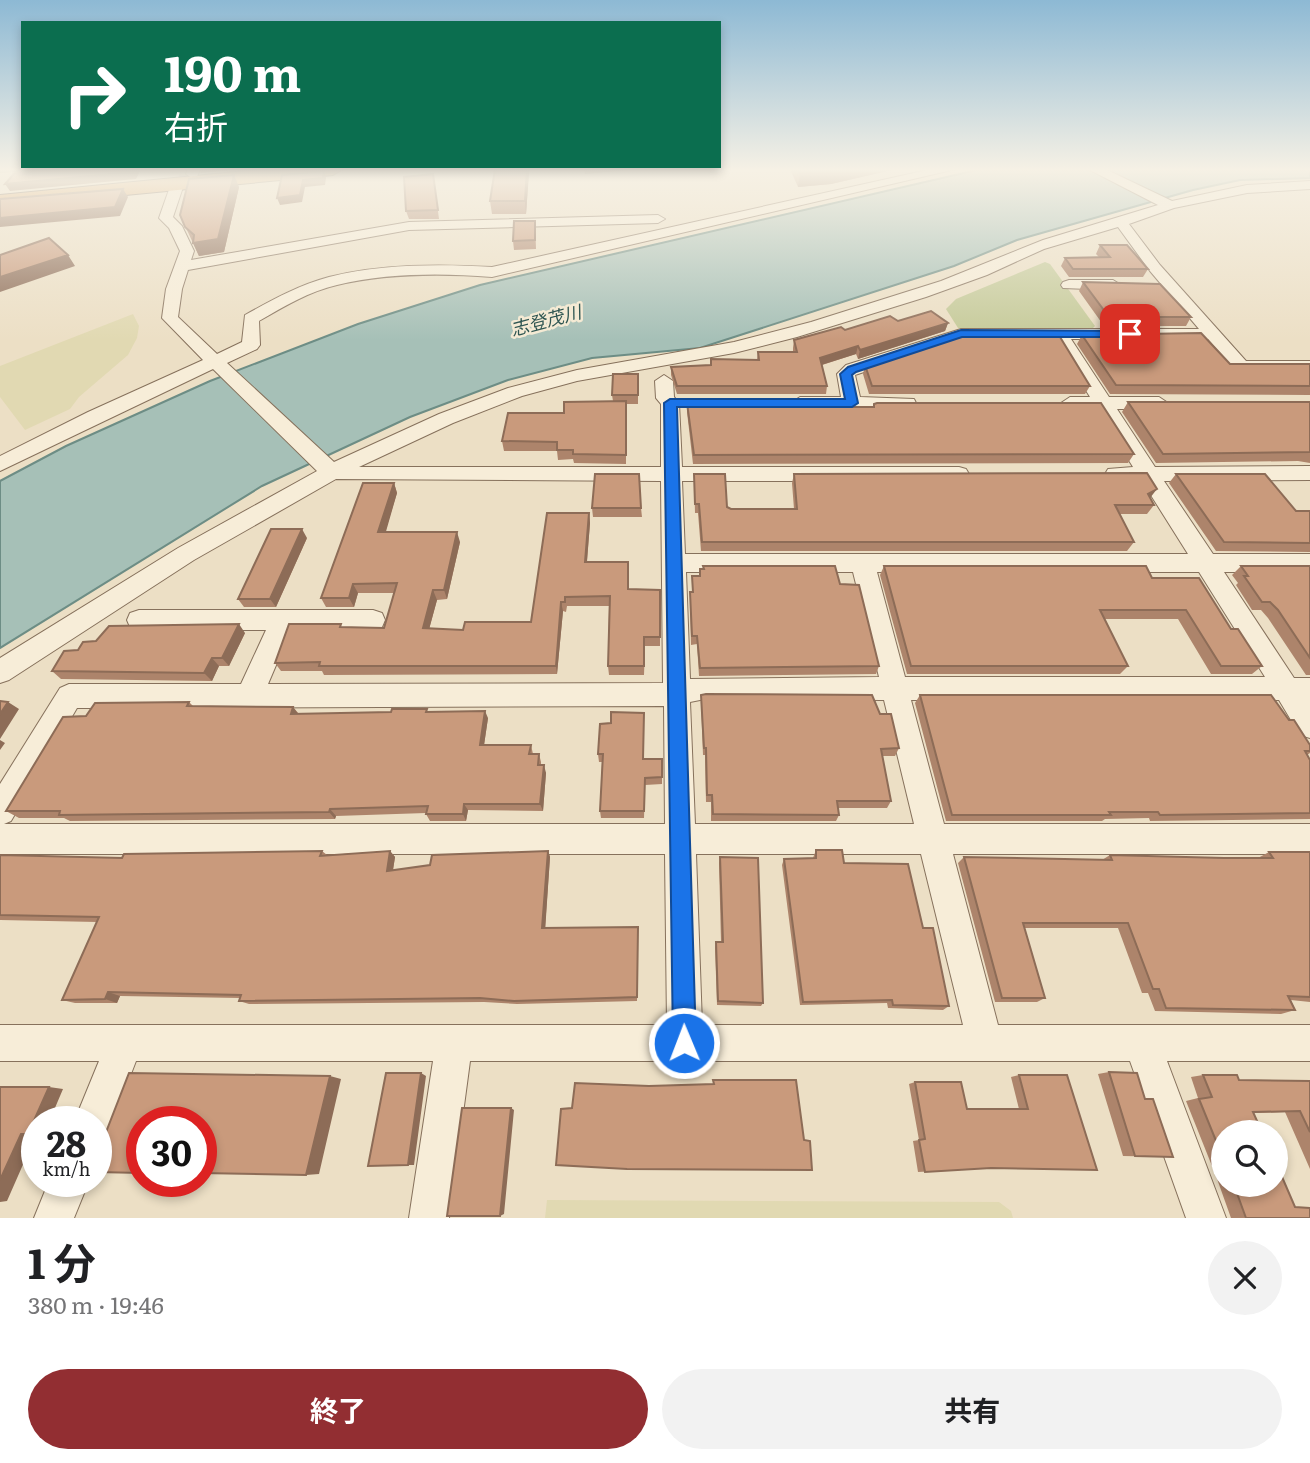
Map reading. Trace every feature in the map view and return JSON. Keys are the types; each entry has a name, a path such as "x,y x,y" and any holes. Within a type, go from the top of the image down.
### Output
{"street":[{"path":"181,226 187,251 174,289 170,318 328,468 343,474 985,474"},
{"path":"183,266 416,226"},
{"path":"0,464 95,416 251,345 251,319 286,299 332,281 401,271 446,269 492,272 697,226"},
{"path":"0,673 164,568 328,468 448,417 556,379 764,340 896,300 974,274 1046,243 1107,226"},
{"path":"1124,226 1170,285 1241,366 1310,366"},
{"path":"1069,285 1170,285"},
{"path":"852,403 846,374 852,369 961,334 1212,334"},
{"path":"1059,334 1206,563 1298,689 1310,726"},
{"path":"673,396 672,474 684,1043"},
{"path":"782,403 922,403"},
{"path":"1047,403 1172,403"},
{"path":"1094,474 1310,473"},
{"path":"674,562 1310,563"},
{"path":"863,563 985,1043"},
{"path":"139,620 373,620"},
{"path":"250,695 283,620"},
{"path":"0,811 69,696 652,696 705,688 1298,689"},
{"path":"0,839 1310,839"},
{"path":"0,1043 1310,1043"},
{"path":"99,1106 125,1043"},
{"path":"429,1218 454,1043"},
{"path":"1142,1043 1206,1218"},
{"path":"54,1218 63,1197"}],"shaded area":[{"path":"133,314 139,326 137,338 128,355 79,397 70,409 25,430 0,397 0,366"},
{"path":"547,1200 999,1202 1011,1211 1013,1218 545,1218"}],"green space":[{"path":"1045,262 1050,264 1095,326 1093,328 958,328 946,309 956,299"}],"water":[{"name":"志登茂川","path":"736,226 1067,226 1017,240 954,266 700,348 592,358 508,380 410,417 262,486 0,648 0,481 66,446 210,381 358,324 480,285"}],"building":[{"path":"221,226 218,239 193,243 194,235 185,227"},
{"path":"514,226 535,226 535,240 513,241"},
{"path":"49,238 68,255 0,277 0,255"},
{"path":"1100,245 1127,245 1148,269 1073,269 1065,258 1110,257"},
{"path":"1083,282 1160,284 1191,317 1109,317"},
{"path":"931,311 948,323 860,350 858,346 820,358 827,386 677,386 671,367 711,365 711,359 759,360 758,352 797,352 794,340 841,327 845,330 890,316 898,321"},
{"path":"1201,333 1230,364 1310,364 1310,386 1116,385 1082,335"},
{"path":"964,334 969,337 1060,337 1090,386 872,386 865,365"},
{"path":"613,374 638,374 638,395 612,395"},
{"path":"626,401 626,455 573,454 573,450 557,450 557,442 502,441 508,413 564,413 564,402"},
{"path":"1128,402 1310,402 1310,452 1163,454"},
{"path":"687,403 832,403 833,407 874,407 877,403 1101,403 1134,454 694,455"},
{"path":"1147,473 1157,489 1148,494 1154,505 1115,505 1134,542 702,542 699,504 695,504 694,474 725,474 727,507 731,509 797,509 794,474"},
{"path":"595,474 639,474 641,508 592,508"},
{"path":"1176,474 1265,474 1296,511 1310,511 1310,543 1224,542"},
{"path":"363,483 394,483 378,532 457,532 444,590 433,590 423,628 463,630 465,622 531,622 547,513 589,513 585,562 628,562 628,589 660,590 660,637 644,637 644,666 608,666 610,596 565,597 565,602 561,602 556,666 319,666 320,662 275,663 289,624 341,624 340,627 384,628 397,583 353,584 349,598 321,598"},
{"path":"271,529 302,529 270,599 238,599"},
{"path":"703,566 835,566 840,584 859,585 879,666 700,668 697,636 692,636 690,592 693,592 692,576 700,576"},
{"path":"884,566 1146,566 1152,578 1199,578 1231,629 1238,629 1262,666 1221,666 1186,610 1100,610 1128,666 911,666"},
{"path":"1241,566 1310,566 1310,658 1278,610 1270,602 1262,602 1244,576 1248,576"},
{"path":"239,624 222,658 212,658 204,673 52,671 64,651 78,650 83,642 96,641 109,626"},
{"path":"701,695 872,695 880,714 891,714 899,748 881,749 891,801 837,801 839,815 713,814 712,795 707,795 704,748"},
{"path":"920,695 1271,695 1289,720 1294,720 1310,745 1310,751 1305,751 1310,760 1310,813 1160,815 1158,812 1109,812 1111,815 952,815"},
{"path":"0,701 8,702 0,714"},
{"path":"189,702 187,706 293,707 291,714 391,712 392,709 427,709 426,712 485,711 480,745 531,745 529,754 539,754 538,765 544,765 540,804 464,804 463,814 426,814 428,806 330,809 329,812 59,815 60,811 6,811 63,717 86,716 95,703"},
{"path":"611,712 644,713 643,759 662,759 662,777 645,778 644,811 600,811 603,754 598,754 600,724 611,723"},
{"path":"816,850 842,850 844,863 908,864 923,928 933,928 949,1006 893,1005 892,1000 803,1002 784,859 816,858"},
{"path":"322,851 320,856 390,851 387,871 430,865 432,855 548,851 542,928 638,927 637,997 514,1001 480,998 239,1001 241,995 108,992 105,999 62,1000 99,917 0,915 0,855 122,858 124,854"},
{"path":"1269,852 1310,852 1310,997 1288,996 1295,1010 1166,1008 1159,989 1153,989 1128,923 1023,923 1045,998 1002,998 964,857 1112,860 1110,855 1273,858"},
{"path":"720,857 758,858 763,1003 718,1001 716,942 723,942"},
{"path":"1109,1072 1137,1073 1145,1099 1153,1099 1173,1157 1135,1156"},
{"path":"129,1073 330,1076 306,1175 217,1173 217,1106 126,1106 126,1173 112,1172 112,1117"},
{"path":"386,1073 421,1073 408,1165 368,1166"},
{"path":"1019,1075 1067,1075 1097,1170 991,1168 925,1172 919,1140 925,1139 915,1082 961,1082 967,1109 1028,1109"},
{"path":"1203,1075 1237,1075 1239,1080 1310,1081 1310,1132 1300,1111 1253,1112 1257,1120 1211,1120 1211,1128 1199,1099 1212,1097"},
{"path":"713,1080 796,1080 804,1140 810,1141 812,1170 627,1169 556,1165 561,1109 572,1108 575,1083 649,1086 714,1084"},
{"path":"0,1087 49,1087 41,1106 21,1106 21,1134 0,1180"},
{"path":"462,1108 511,1108 500,1216 447,1216"},
{"path":"1288,1191 1295,1207 1310,1208 1310,1218 1246,1218 1238,1197 1288,1197"}],"route":[{"path":"684,1043 670,403 852,403 846,374 852,369 961,334 1130,334"}]}
